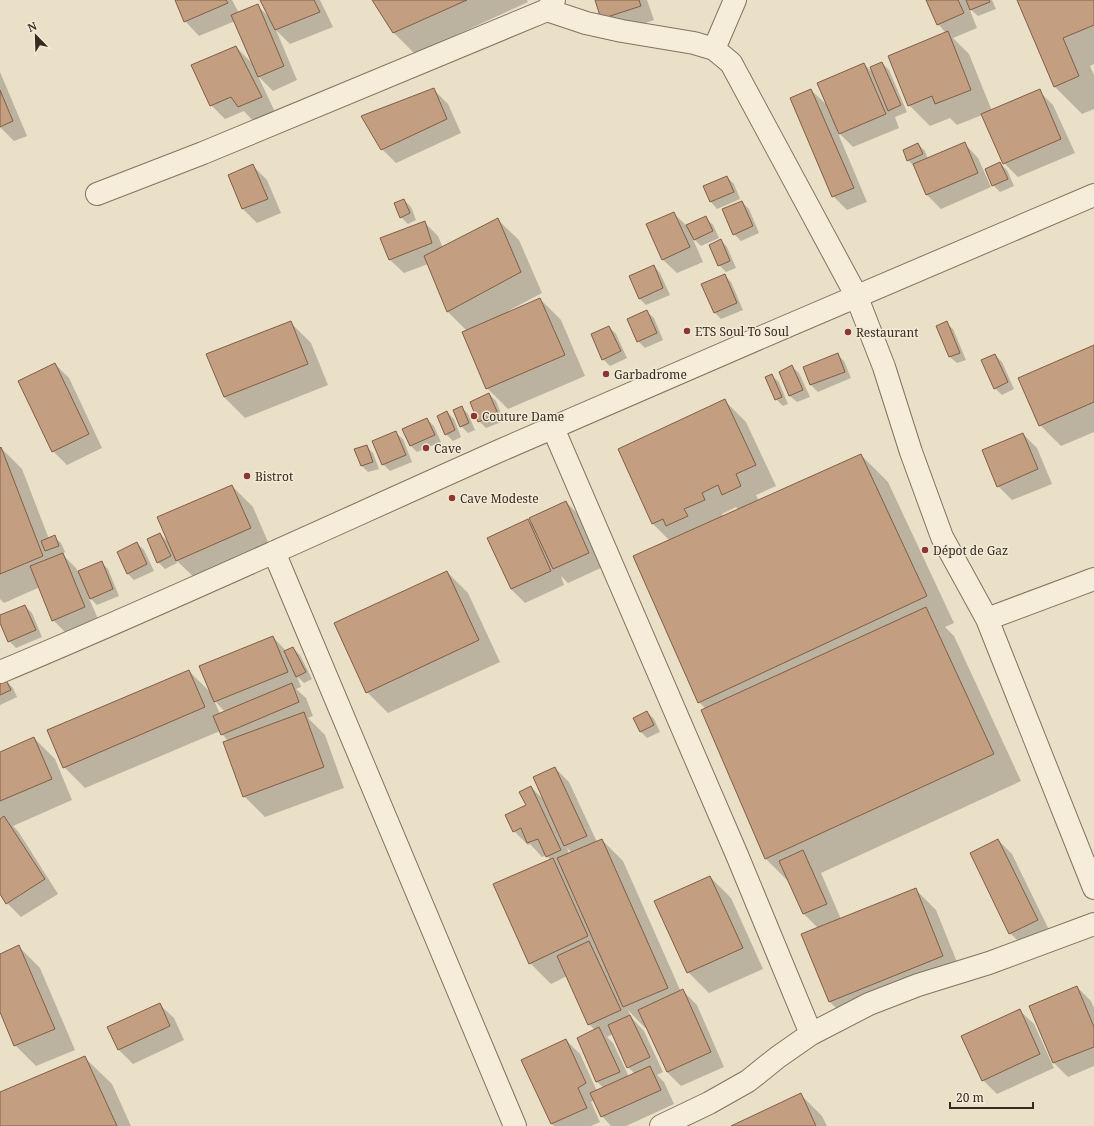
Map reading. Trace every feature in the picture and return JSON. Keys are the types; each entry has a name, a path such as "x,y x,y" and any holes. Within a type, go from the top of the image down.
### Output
{"street":[{"path":"714,49 735,0"},
{"path":"97,194 203,153 550,5 586,24 694,43 714,49 731,63 856,295 884,367 911,452 942,537 987,619 1094,888"},
{"path":"0,672 856,295 1094,195"},
{"path":"553,428 737,855 811,1034"},
{"path":"274,552 515,1126"},
{"path":"987,619 1094,579"},
{"path":"661,1126 709,1104 748,1080 811,1034 869,1004 918,985 989,963 1094,924"}],"building":[{"path":"175,0 226,0 228,3 184,22"},
{"path":"260,0 314,0 320,12 275,30"},
{"path":"372,0 467,0 393,33"},
{"path":"595,0 639,0 641,6 601,19"},
{"path":"926,0 958,0 964,13 937,25"},
{"path":"966,0 989,0 990,2 970,10"},
{"path":"1017,0 1094,0 1094,25 1063,38 1079,76 1054,87"},
{"path":"258,4 284,66 258,77 231,15"},
{"path":"948,31 971,90 935,104 932,96 908,106 888,56"},
{"path":"236,46 262,97 238,107 231,97 210,106 191,65"},
{"path":"882,62 901,105 888,111 870,67"},
{"path":"864,63 886,114 839,134 817,83"},
{"path":"434,88 447,119 381,150 361,116"},
{"path":"811,89 854,188 832,197 790,98"},
{"path":"1040,89 1061,139 1003,164 981,114"},
{"path":"0,90 13,121 0,127"},
{"path":"965,142 978,173 926,195 913,164"},
{"path":"918,143 923,154 907,161 903,150"},
{"path":"1000,162 1008,179 992,186 985,169"},
{"path":"253,164 268,199 242,209 228,175"},
{"path":"727,176 734,192 710,202 703,186"},
{"path":"404,199 410,213 400,218 394,203"},
{"path":"742,201 753,226 733,235 722,209"},
{"path":"674,212 690,247 662,260 646,224"},
{"path":"706,216 713,231 694,240 686,225"},
{"path":"498,218 521,272 447,312 424,256"},
{"path":"425,221 432,243 389,260 380,238"},
{"path":"721,239 730,261 718,266 709,245"},
{"path":"654,265 663,288 639,299 629,276"},
{"path":"725,274 737,303 714,313 701,284"},
{"path":"540,298 565,355 486,389 462,332"},
{"path":"647,310 657,333 637,342 627,319"},
{"path":"291,321 308,364 224,397 206,354"},
{"path":"947,321 960,353 949,357 936,326"},
{"path":"609,326 621,351 602,360 591,334"},
{"path":"1094,345 1094,402 1039,426 1018,378"},
{"path":"838,353 845,372 810,385 803,367"},
{"path":"995,354 1008,382 994,389 981,360"},
{"path":"55,363 89,434 52,452 18,381"},
{"path":"792,365 803,390 789,396 779,372"},
{"path":"772,374 782,397 775,400 765,377"},
{"path":"489,393 498,414 478,422 470,402"},
{"path":"725,399 756,465 736,474 741,486 722,495 718,485 702,493 705,500 684,509 688,516 666,526 663,519 652,524 618,449"},
{"path":"462,406 469,423 460,427 453,410"},
{"path":"447,411 455,430 445,435 437,416"},
{"path":"427,418 435,435 410,446 402,429"},
{"path":"396,431 406,455 382,465 372,441"},
{"path":"1023,433 1038,469 997,487 982,450"},
{"path":"367,445 373,462 361,466 354,449"},
{"path":"1,447 43,556 0,574 0,448"},
{"path":"861,454 927,596 698,703 633,556"},
{"path":"232,485 251,528 176,561 157,517"},
{"path":"566,501 589,553 553,569 529,518"},
{"path":"528,519 551,571 511,589 487,538"},
{"path":"160,533 171,556 157,563 147,539"},
{"path":"55,535 59,546 45,551 41,541"},
{"path":"137,542 147,564 127,574 117,552"},
{"path":"63,553 85,607 52,621 30,566"},
{"path":"102,561 113,589 90,599 78,571"},
{"path":"447,571 479,640 366,693 334,623"},
{"path":"25,605 36,630 8,642 0,623 0,615"},
{"path":"926,607 994,754 765,859 701,710"},
{"path":"273,636 288,672 214,702 199,666"},
{"path":"293,647 306,672 296,677 284,651"},
{"path":"189,670 205,707 63,768 47,730"},
{"path":"6,680 11,690 0,695 0,683"},
{"path":"292,683 299,702 221,735 213,716"},
{"path":"647,711 654,725 640,732 633,718"},
{"path":"304,712 324,767 243,797 223,742"},
{"path":"34,737 52,779 0,801 0,752"},
{"path":"555,767 587,836 564,846 533,777"},
{"path":"531,786 561,850 546,857 538,839 527,843 521,828 513,832 505,815 526,805 519,792"},
{"path":"4,816 45,879 6,904 0,894 0,819"},
{"path":"602,839 668,988 623,1007 557,858"},
{"path":"998,839 1038,920 1009,934 970,853"},
{"path":"803,850 827,904 803,914 779,861"},
{"path":"553,858 588,936 529,964 493,884"},
{"path":"710,876 743,948 687,973 654,901"},
{"path":"916,888 943,956 829,1002 801,934"},
{"path":"589,941 621,1010 588,1025 557,956"},
{"path":"19,945 55,1029 14,1046 0,1012 0,954"},
{"path":"1077,986 1094,1027 1094,1047 1053,1063 1029,1006"},
{"path":"683,989 711,1052 667,1072 638,1010"},
{"path":"160,1003 170,1026 118,1050 107,1027"},
{"path":"1020,1009 1040,1054 982,1081 961,1036"},
{"path":"630,1015 650,1057 627,1068 608,1025"},
{"path":"599,1027 620,1072 596,1082 577,1038"},
{"path":"566,1039 586,1083 578,1088 587,1108 551,1124 521,1060"},
{"path":"85,1056 117,1126 0,1126 0,1092"},
{"path":"650,1066 661,1090 601,1117 590,1093"},
{"path":"801,1093 816,1126 731,1126"}],"place":[{"name":"ETS Soul To Soul","path":"687,331"},
{"name":"Restaurant","path":"848,332"},
{"name":"Garbadrome","path":"606,374"},
{"name":"Couture Dame","path":"474,416"},
{"name":"Cave","path":"426,448"},
{"name":"Bistrot","path":"247,476"},
{"name":"Cave Modeste","path":"452,498"},
{"name":"Dépot de Gaz","path":"925,550"}]}
